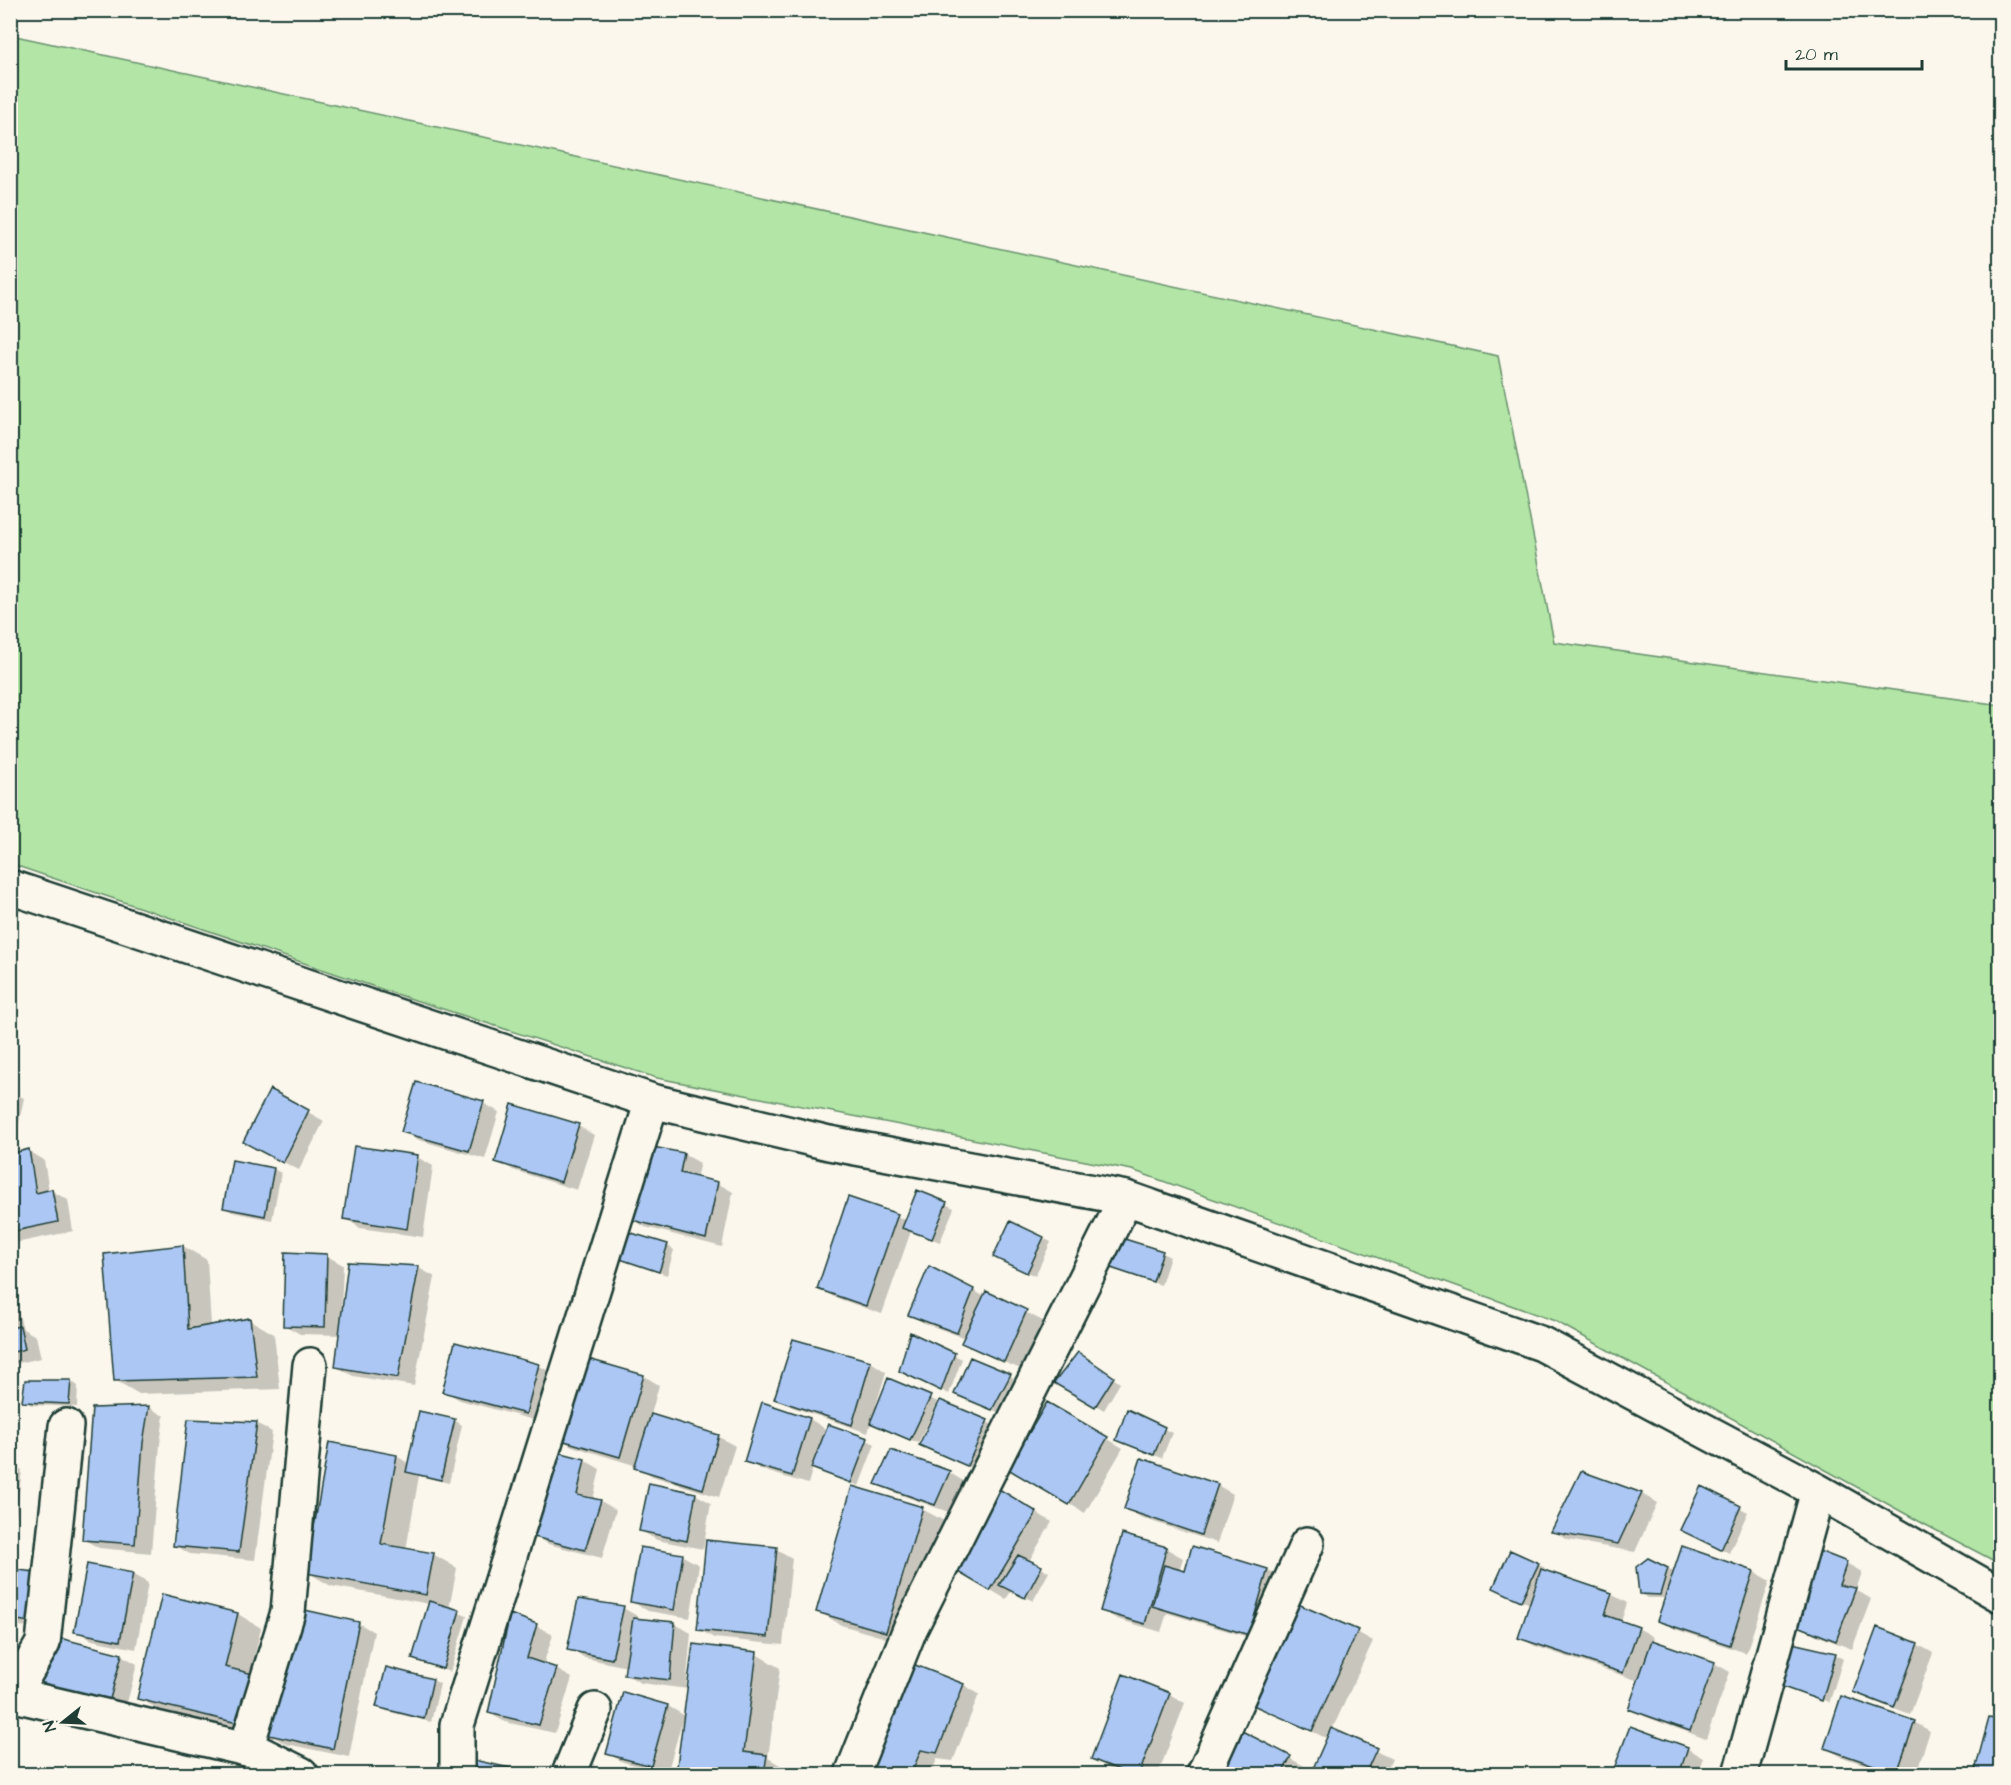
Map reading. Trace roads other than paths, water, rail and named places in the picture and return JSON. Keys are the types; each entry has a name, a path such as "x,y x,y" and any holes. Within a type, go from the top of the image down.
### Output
{"street":[{"path":"10,887 652,1101 829,1143 1126,1198 1542,1344 1818,1491 2001,1595"},
{"path":"457,1774 457,1725 652,1101"},
{"path":"852,1774 910,1629 1126,1198"},
{"path":"246,1749 288,1612 310,1365"},
{"path":"66,1426 44,1643 12,1694 255,1751 301,1774"},
{"path":"1740,1774 1818,1491"},
{"path":"1204,1774 1306,1544"},
{"path":"569,1774 596,1710"}]}
